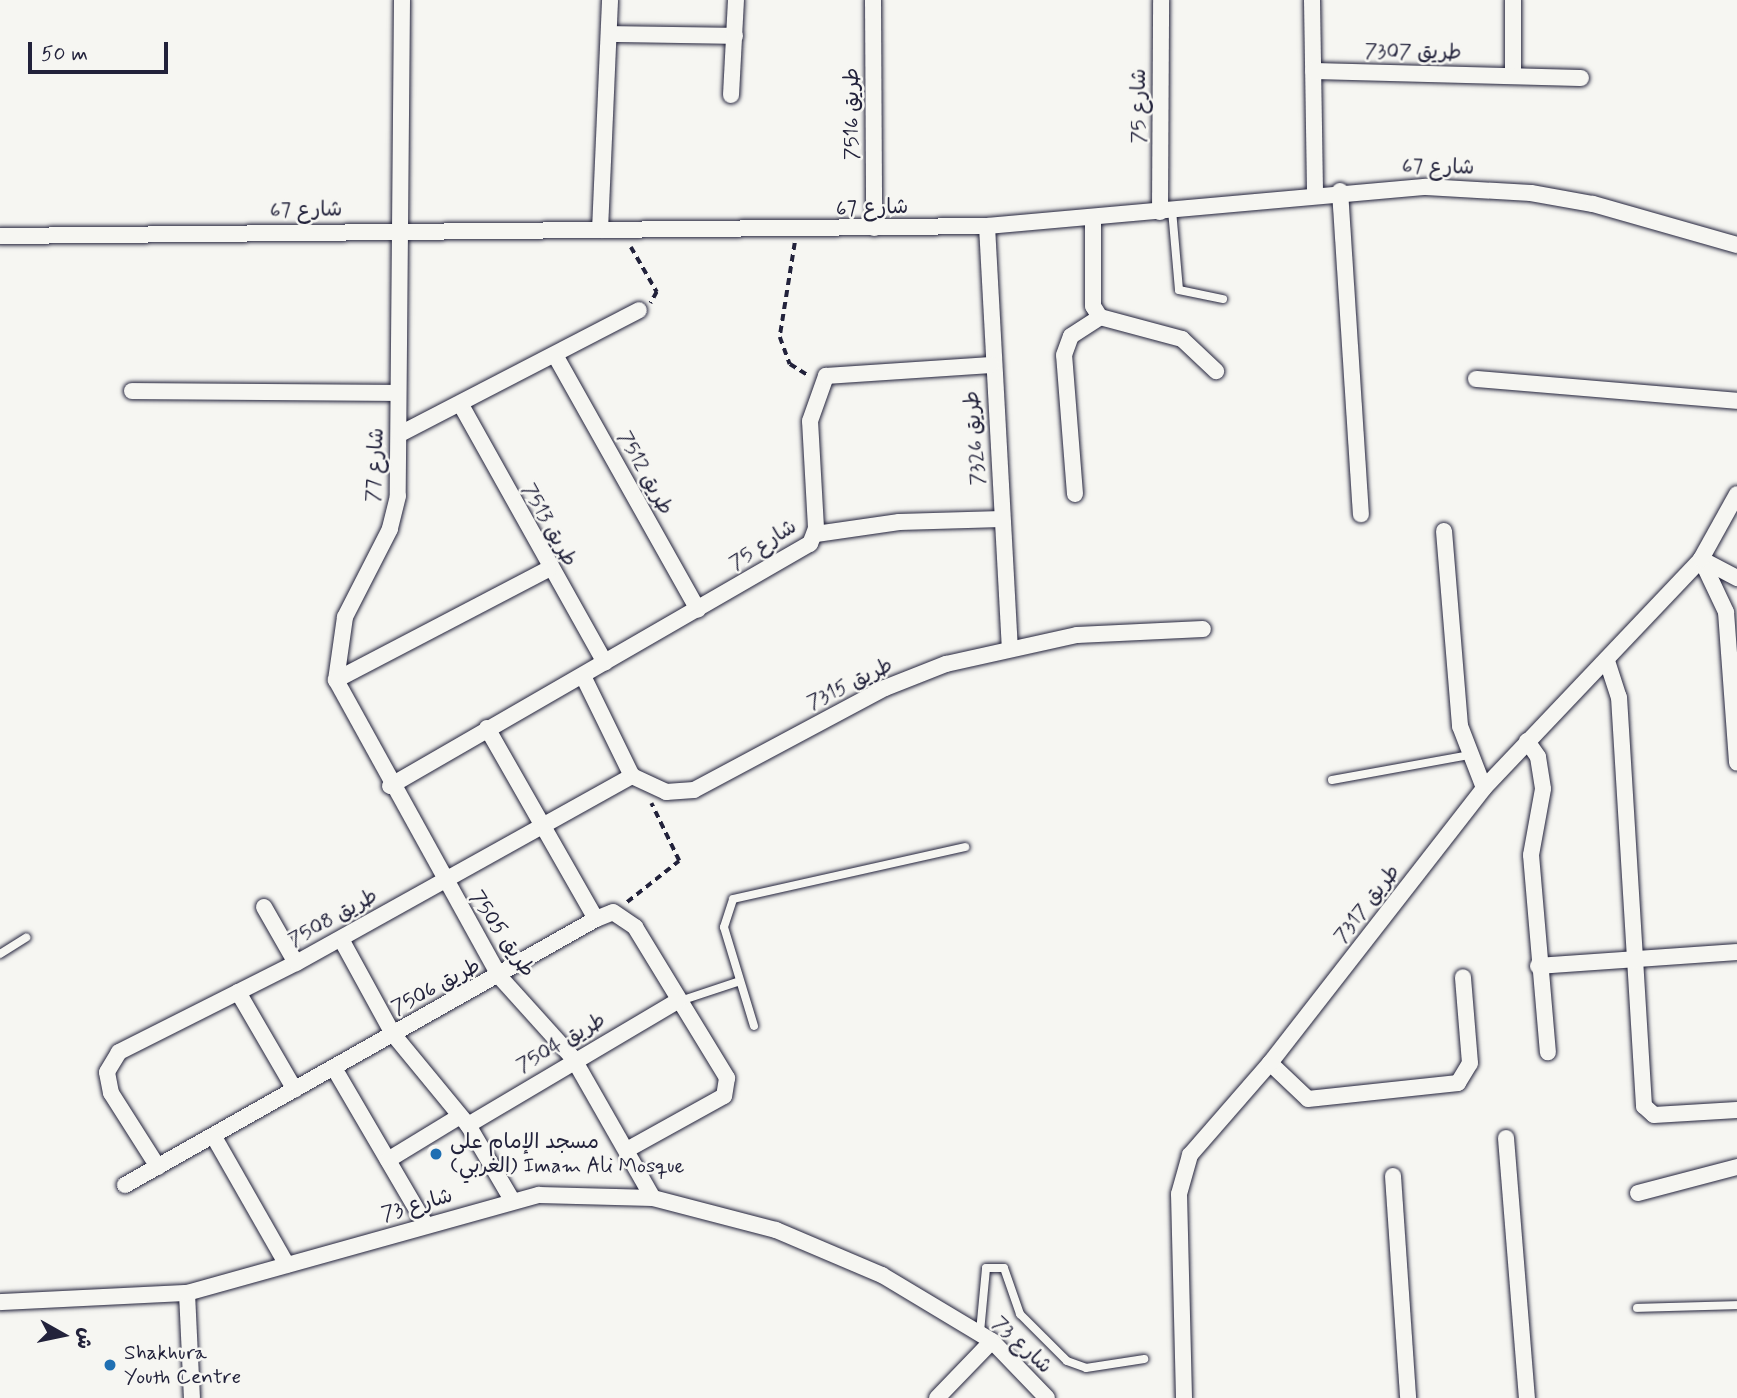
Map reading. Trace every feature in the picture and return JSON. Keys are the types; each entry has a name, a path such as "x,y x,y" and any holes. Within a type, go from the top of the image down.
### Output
{"street":[{"name":"شارع 77","path":"336,680 345,617 390,529 400,434 397,393 397,230 402,0"},
{"path":"600,230 611,34 610,0"},
{"path":"731,95 736,0"},
{"name":"طريق 7516","path":"873,0 874,228"},
{"name":"شارع 75","path":"1161,0 1166,211"},
{"path":"1312,0 1315,194"},
{"path":"1513,0 1513,76"},
{"path":"611,34 735,36"},
{"name":"طريق 7307","path":"1313,71 1581,78"},
{"name":"شارع 67","path":"0,236 397,230 797,232 987,226 1166,211 1340,191 1426,187 1531,193 1737,245"},
{"path":"1340,191 1361,514"},
{"path":"1093,217 1093,306 1100,317 1182,339 1216,370"},
{"name":"طريق 7326","path":"987,226 990,365 1010,648"},
{"path":"400,434 461,405 639,310"},
{"path":"1075,494 1065,355 1071,336 1100,317"},
{"name":"طريق 7512","path":"555,355 698,610"},
{"path":"819,383 835,372 990,365"},
{"path":"1476,379 1737,401"},
{"name":"شارع 75","path":"390,786 805,548 816,534 808,442 819,383"},
{"path":"132,391 397,393"},
{"name":"طريق 7513","path":"461,405 548,569 604,663"},
{"name":"طريق 7317","path":"1184,1398 1179,1180 1190,1155 1270,1063 1484,788 1701,559 1737,494"},
{"path":"816,534 899,522 1002,519"},
{"path":"1444,531 1460,726 1484,788"},
{"path":"1701,559 1737,578"},
{"path":"1701,559 1726,612 1737,763"},
{"path":"336,680 548,569"},
{"name":"طريق 7315","path":"648,787 694,790 884,688 1010,648 1111,631 1203,629"},
{"path":"1606,661 1619,697 1644,1106 1654,1115 1737,1110"},
{"path":"583,676 632,776 648,787"},
{"name":"طريق 7505","path":"336,680 442,881 500,976 573,1058 630,1148 653,1198"},
{"path":"487,729 596,919 613,912 635,927 678,1002 727,1078 724,1096 630,1148"},
{"path":"1527,741 1538,757 1543,789 1531,855 1538,966 1548,1052"},
{"path":"543,827 632,776"},
{"name":"طريق 7508","path":"158,1167 108,1083 111,1061 141,1040 296,963 543,827"},
{"path":"264,907 296,963"},
{"name":"طريق 7506","path":"125,1185 500,976 596,919"},
{"path":"341,939 393,1034 464,1121 512,1199"},
{"path":"1538,966 1737,952"},
{"path":"1270,1063 1308,1099 1458,1083 1470,1063 1463,976"},
{"path":"238,992 295,1090"},
{"name":"طريق 7504","path":"388,1160 464,1121 678,1002"},
{"path":"334,1068 425,1224"},
{"path":"214,1137 287,1265"},
{"path":"1506,1138 1527,1398"},
{"path":"1638,1193 1737,1167"},
{"path":"1393,1176 1408,1398"},
{"name":"شارع 73","path":"0,1302 187,1293 512,1199 653,1198 776,1230 882,1275 986,1336 1047,1398"},
{"path":"187,1293 192,1398"},
{"path":"937,1398 986,1336"}],"lane":[{"path":"1166,211 1179,290 1223,299"},
{"path":"1332,780 1469,755"},
{"path":"754,1026 724,927 733,899 745,892 965,846"},
{"path":"0,954 26,939"},
{"path":"678,1002 740,981"},
{"path":"986,1336 986,1268 1004,1268 1020,1314 1067,1361 1086,1368 1144,1359"},
{"path":"1637,1308 1737,1305"}],"path":[{"path":"621,230 657,292 639,310"},
{"path":"797,232 780,337 790,364 819,383"},
{"path":"613,912 679,861 648,787"}],"place":[{"name":"مسجد الإمام علي (الغربي) Imam Ali Mosque","path":"436,1154"},
{"name":"Shakhura Youth Centre","path":"110,1365"}]}
